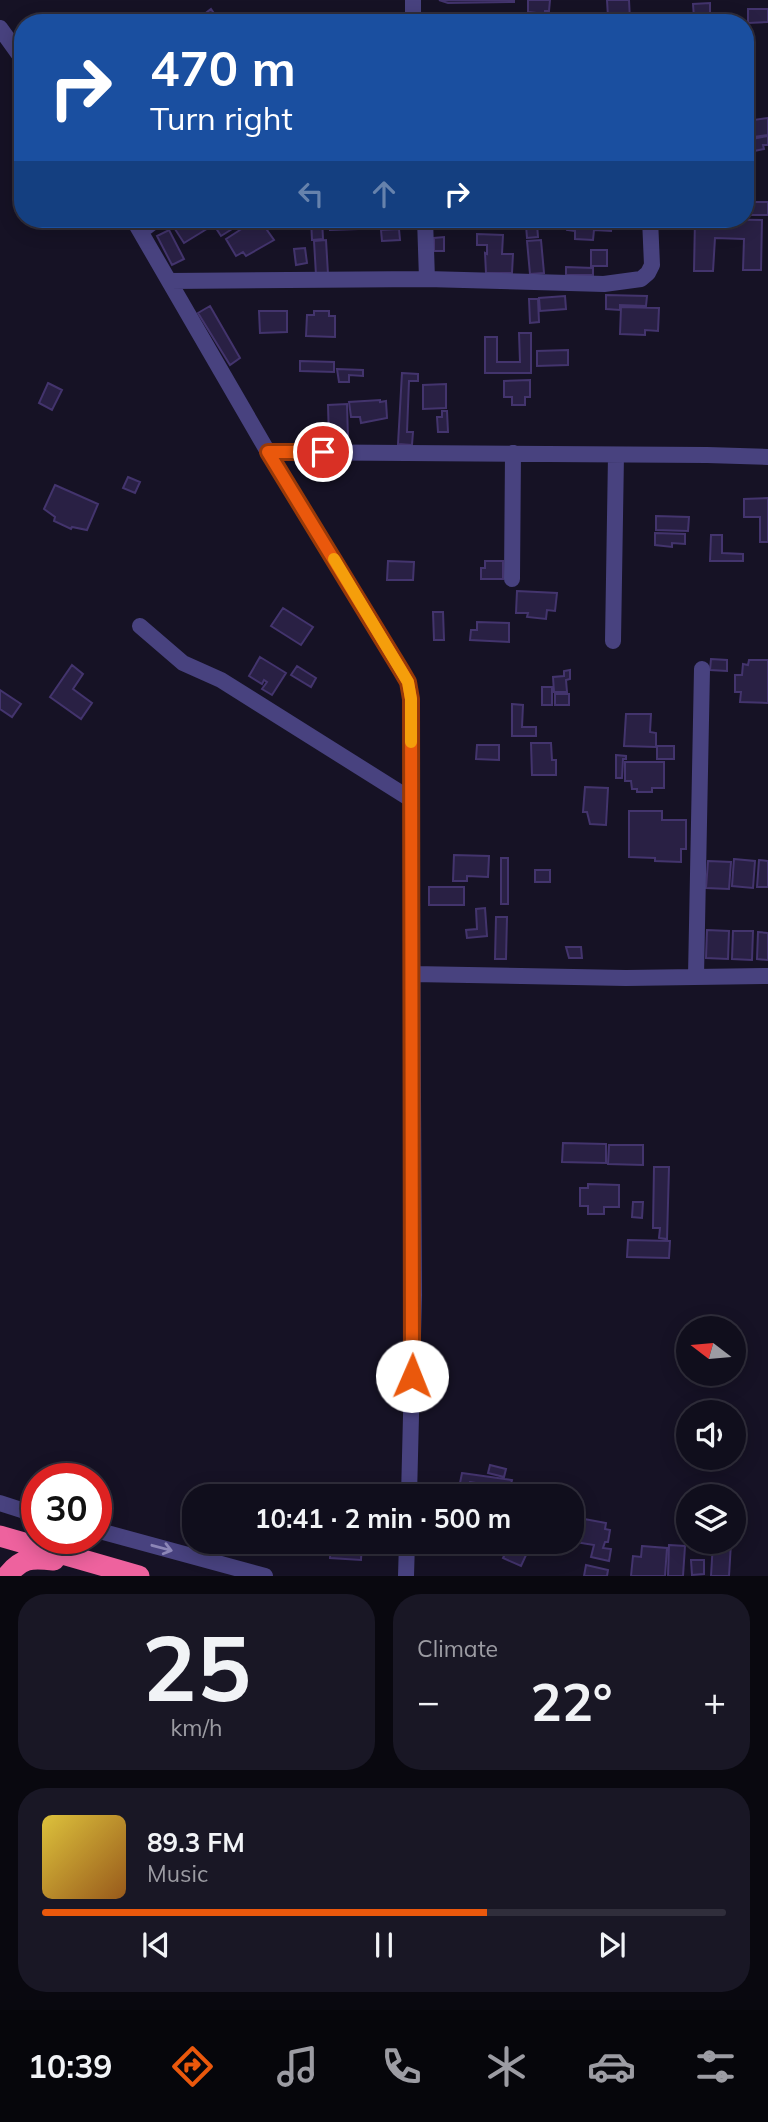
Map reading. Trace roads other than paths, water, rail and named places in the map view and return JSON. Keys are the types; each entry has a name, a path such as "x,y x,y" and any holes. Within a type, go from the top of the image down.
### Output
{"highway":[{"path":"0,1536 139,1576"},
{"path":"7,1576 19,1563 30,1558 81,1561"}],"street":[{"path":"0,28 14,47"},
{"path":"139,228 268,452 408,682 411,699 412,800 414,1295 409,1484"},
{"path":"425,228 428,279"},
{"path":"170,281 428,279 604,284 641,279 652,265 650,228"},
{"path":"268,452 768,457"},
{"path":"512,579 513,453"},
{"path":"613,640 616,455"},
{"path":"140,626 183,663 221,680 412,800"},
{"path":"696,976 702,669"},
{"path":"412,974 626,978 768,976"},
{"path":"0,1503 21,1510"},
{"path":"112,1535 265,1576"},
{"path":"406,1576 407,1554"}]}
